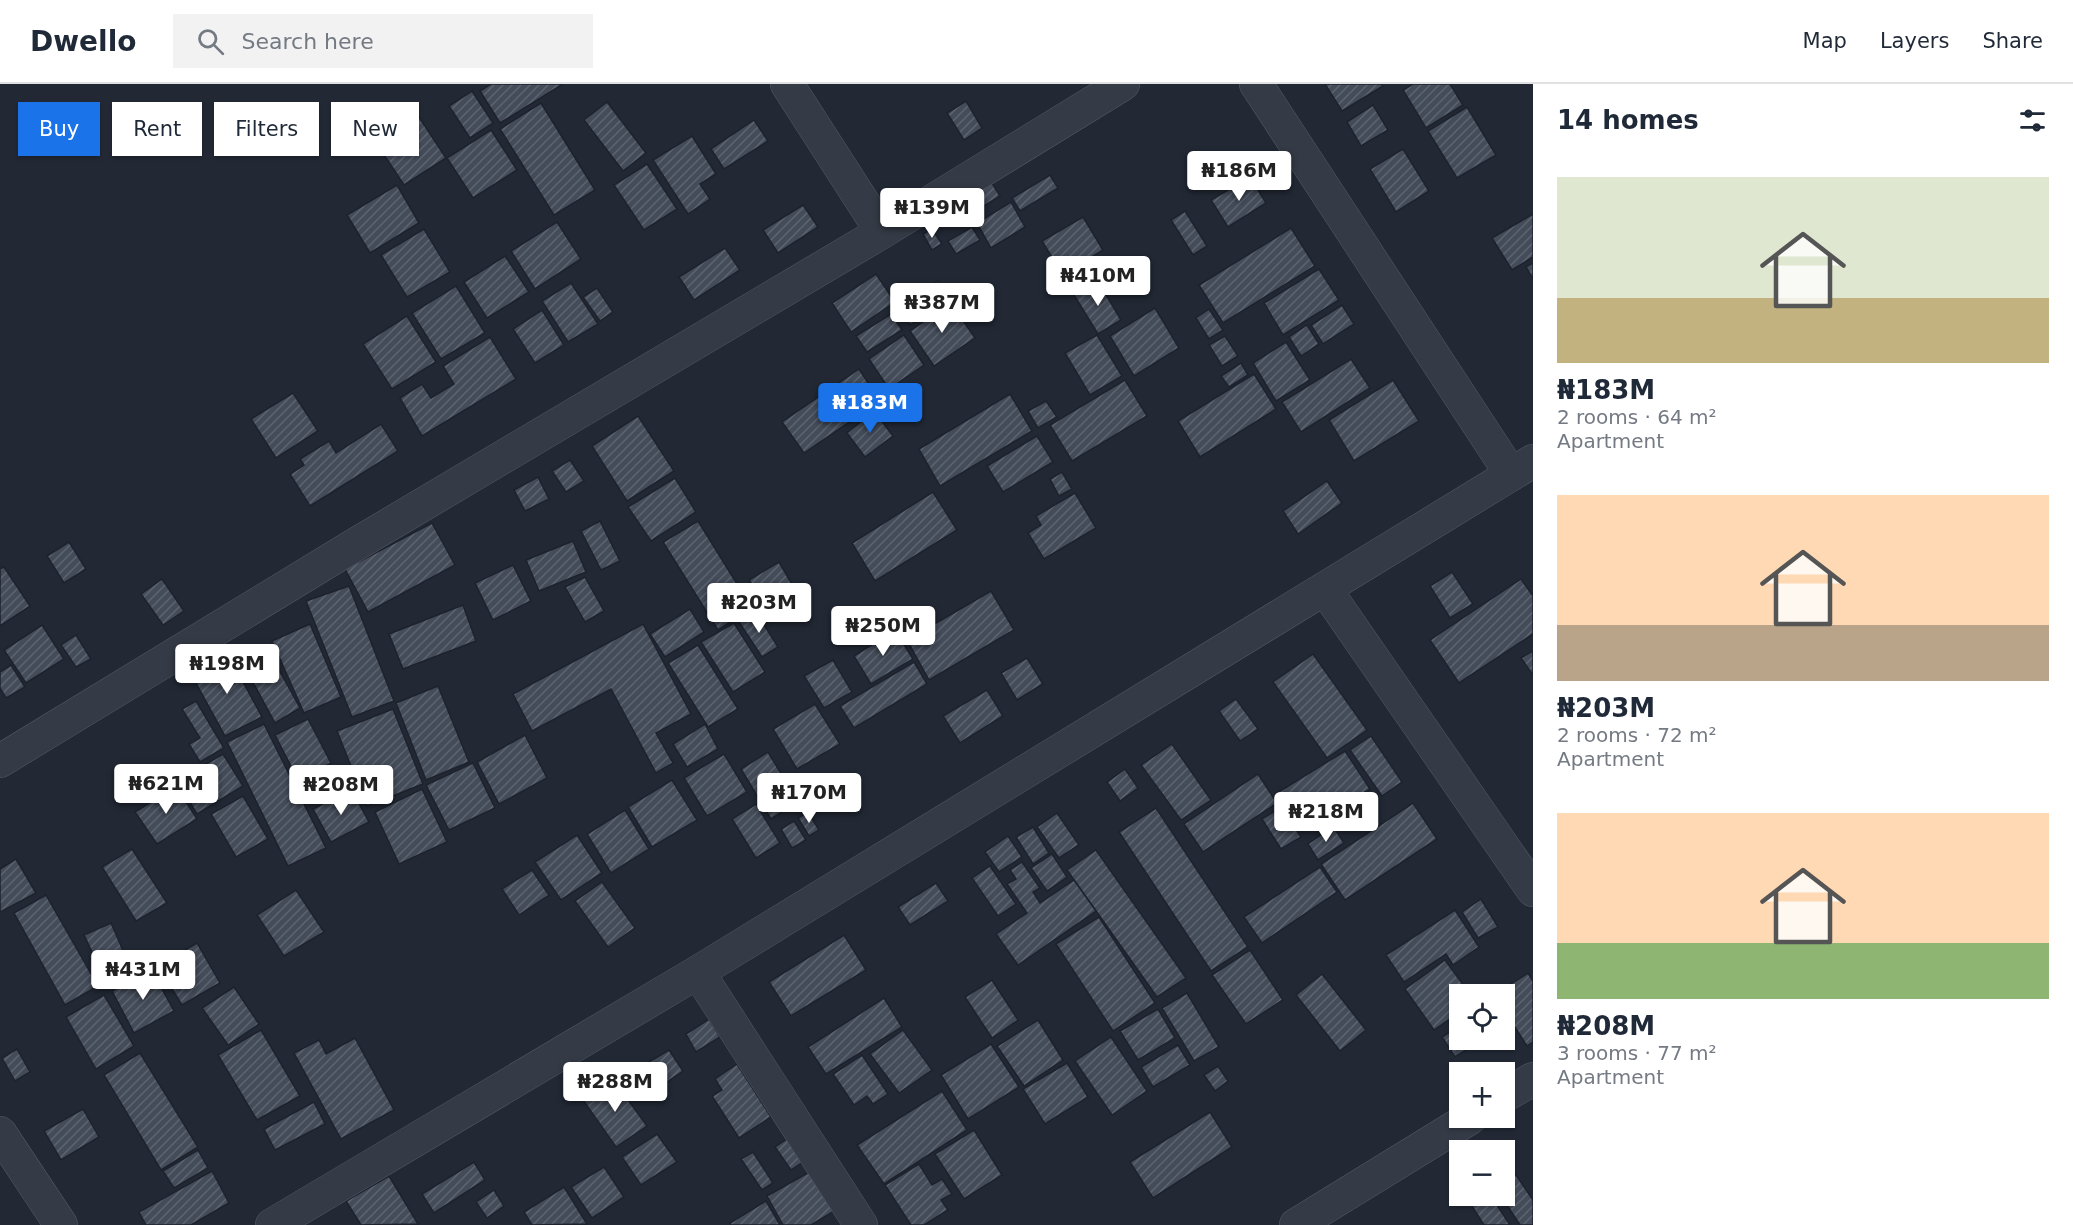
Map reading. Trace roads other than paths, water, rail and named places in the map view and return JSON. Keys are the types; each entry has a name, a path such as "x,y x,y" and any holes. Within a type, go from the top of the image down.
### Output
{"street":[{"path":"787,84 882,232"},
{"path":"0,761 373,534 882,232 1123,84"},
{"path":"272,1225 310,1216 699,972 1522,468 1256,84"},
{"path":"1325,589 1533,890"},
{"path":"699,972 861,1225"},
{"path":"1515,1090 1533,1079"},
{"path":"1296,1225 1454,1128"},
{"path":"0,1133 61,1225"}]}
